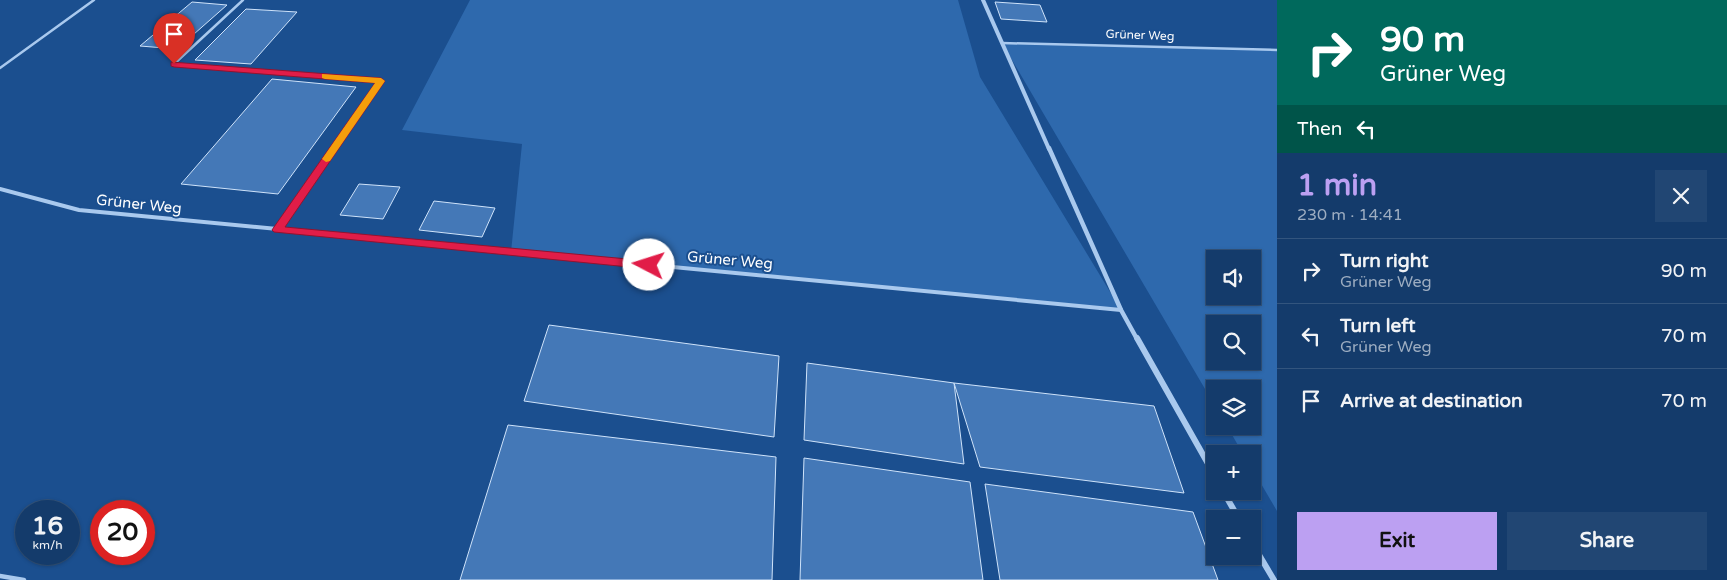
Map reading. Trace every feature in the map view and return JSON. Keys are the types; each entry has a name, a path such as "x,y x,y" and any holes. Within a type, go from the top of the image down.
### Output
{"street":[{"path":"983,0 1121,310 1206,460"},
{"path":"1261,558 1274,580"}],"lane":[{"path":"0,68 94,0"},
{"path":"244,0 174,64 381,81 278,230"},
{"name":"Grüner Weg","path":"1002,43 1277,50"},
{"name":"Grüner Weg","path":"0,189 80,210 1121,310"},
{"path":"0,576 24,580"}],"shaded area":[{"path":"470,0 958,0 980,77 1121,310 511,252 522,144 402,130"},
{"path":"1002,43 1277,50 1277,511 1261,484 1261,445 1238,445 1232,435 1261,435 1261,380 1206,380 1206,391"}],"building":[{"path":"192,2 227,5 177,49 140,46"},
{"path":"995,2 1040,5 1047,22 1001,19"},
{"path":"246,9 297,12 251,64 195,60"},
{"path":"272,79 356,87 278,194 181,184"},
{"path":"359,184 400,187 383,219 340,215"},
{"path":"434,201 495,208 482,237 419,230"},
{"path":"549,325 779,356 774,437 524,401"},
{"path":"807,363 954,383 964,464 804,440"},
{"path":"954,383 1154,406 1184,493 980,467"},
{"path":"508,425 776,457 772,580 460,580"},
{"path":"804,458 970,482 983,580 800,580"},
{"path":"985,484 1193,512 1206,547 1206,565 1212,565 1218,580 1000,580"}],"slow traffic":[{"path":"325,76 381,81 326,159"}],"route":[{"path":"174,64 381,81 278,230 649,265"}]}
